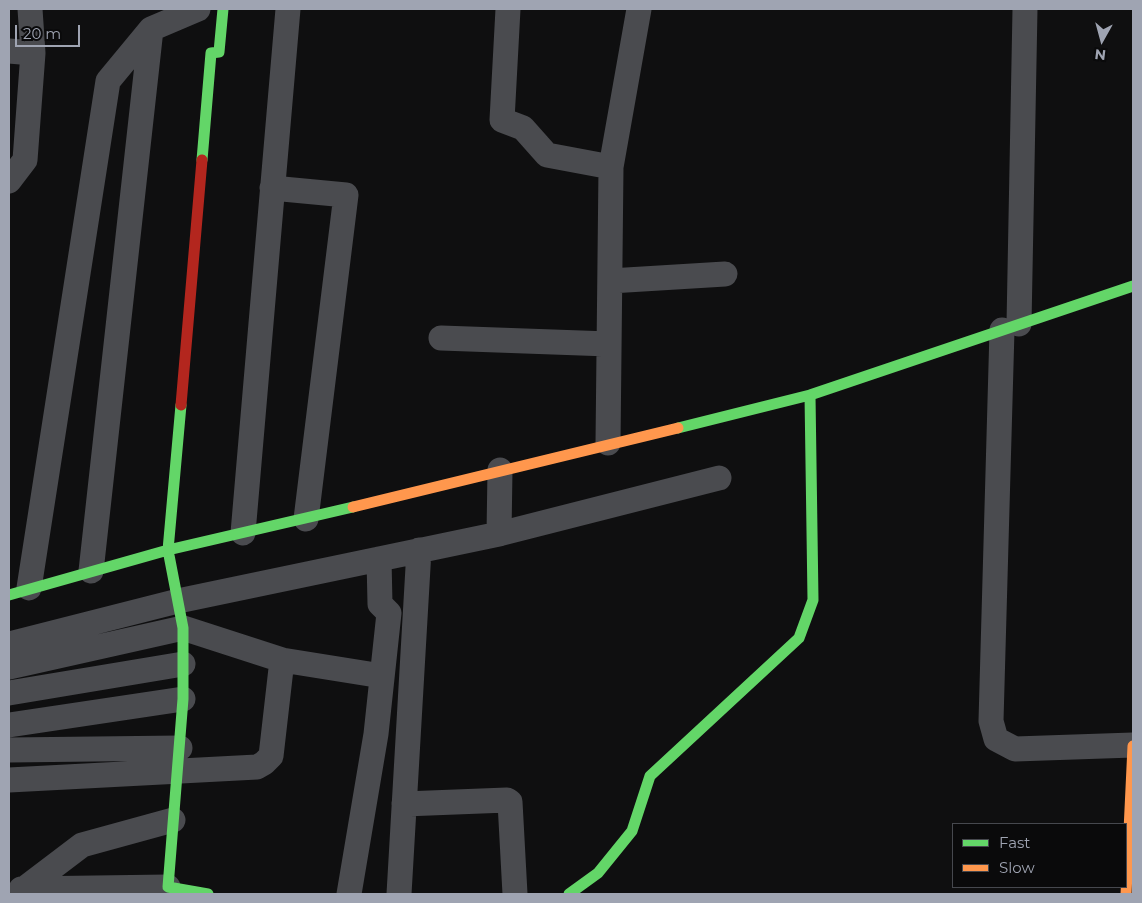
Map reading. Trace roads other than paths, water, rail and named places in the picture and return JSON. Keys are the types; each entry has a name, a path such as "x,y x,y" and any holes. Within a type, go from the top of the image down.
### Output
{"street":[{"path":"11,176 25,160 21,52 30,9"},
{"path":"198,9 152,29 108,81 19,592 168,550 306,519 810,394 1133,286"},
{"path":"168,887 183,699 183,628 168,550 211,53 219,52 222,9"},
{"path":"243,533 288,9"},
{"path":"508,9 502,120 524,128 547,155 611,167"},
{"path":"608,443 611,167 639,9"},
{"path":"1025,9 991,721 996,739 1015,749 1133,746 1127,873"},
{"path":"91,571 152,29"},
{"path":"272,188 346,195 306,519"},
{"path":"610,281 725,274"},
{"path":"441,338 609,344"},
{"path":"569,894 598,873 632,831 650,776 799,638 813,600 810,394"},
{"path":"499,534 500,470"},
{"path":"9,644 178,601 499,534 719,478"},
{"path":"399,894 420,550"},
{"path":"349,894 376,734 389,613 380,604 379,558"},
{"path":"9,667 183,628 282,660 382,676"},
{"path":"9,750 179,760 257,767 271,756 282,660"},
{"path":"9,693 183,664"},
{"path":"9,725 183,699"},
{"path":"9,780 179,760"},
{"path":"404,804 507,800 510,802 515,894"},
{"path":"17,889 82,845 173,820"},
{"path":"17,889 168,887 208,894"}]}
